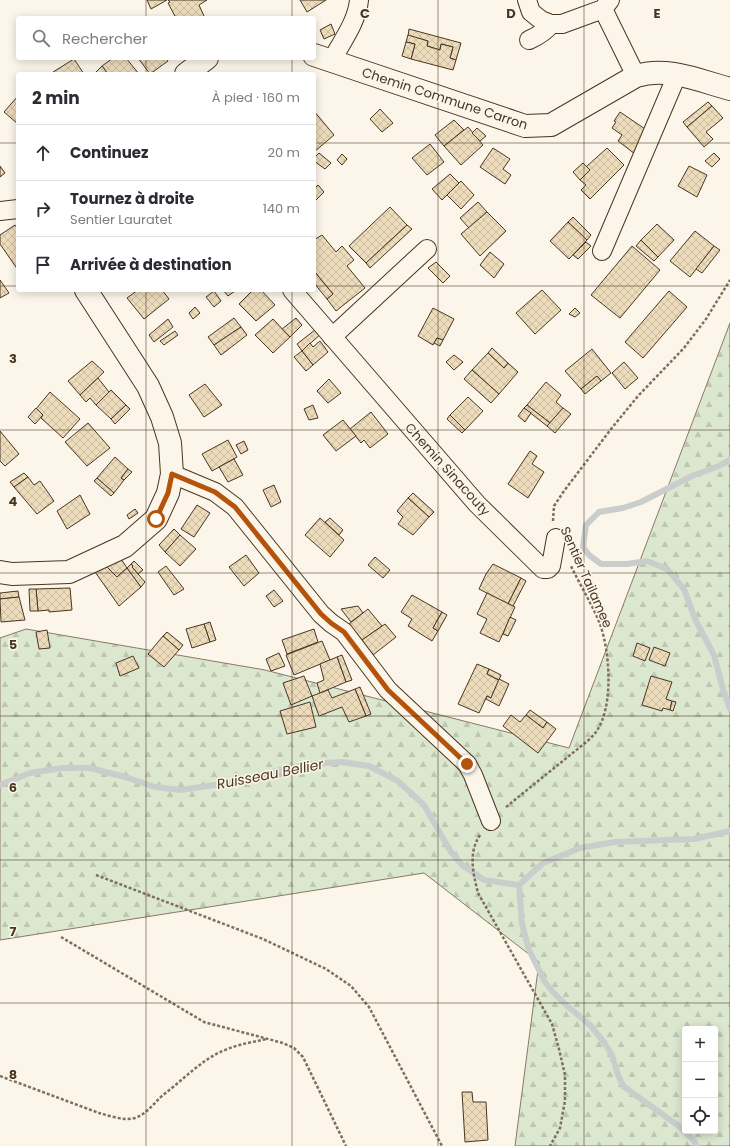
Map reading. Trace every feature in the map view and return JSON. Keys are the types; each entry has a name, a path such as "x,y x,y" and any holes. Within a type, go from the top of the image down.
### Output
{"street":[{"path":"323,57 352,24 358,11 359,0"},
{"path":"527,0 531,12 541,20 551,24 562,24 607,5 636,76"},
{"path":"529,40 547,30 551,24"},
{"name":"Chemin Commune Carron","path":"323,57 525,126 551,125 636,76 646,73 677,75 730,89"},
{"path":"189,72 204,60"},
{"path":"602,251 677,75"},
{"path":"0,211 16,209"},
{"path":"332,337 427,249"},
{"path":"0,572 12,574 69,572 125,546 156,519 168,493 172,474 170,443 162,417 148,386 87,292"},
{"name":"Chemin Sinacouty","path":"294,292 478,504 543,569 548,569 551,566 556,538"},
{"path":"172,474 215,492 235,507 321,614 344,632 388,690 467,764 491,820"}],"path":[{"name":"Sentier Tailamee","path":"550,1146 560,1128 566,1101 565,1075 552,1024 478,893 472,859 476,841 484,827 520,794 585,743 596,732 603,718 607,702 608,660 600,624 556,538 553,522 554,506 610,429 638,396 684,348 706,319 730,280"},
{"path":"96,875 264,939 326,969 350,986 369,1007 442,1146"},
{"path":"61,937 204,1022 268,1039 294,1048 303,1058 346,1146"},
{"path":"0,1076 114,1118 133,1118 145,1113 158,1099 208,1059 224,1050 241,1044 268,1039"}],"green space":[{"path":"730,323 730,1146 515,1146 539,962 424,873 0,940 0,638 26,629 265,670 569,748"}],"building":[{"path":"147,0 167,0 151,9"},
{"path":"168,0 207,0 199,5 204,16 175,16 168,3 170,2"},
{"path":"300,0 326,0 307,12"},
{"path":"331,24 335,34 324,39 320,30"},
{"path":"409,29 461,43 456,60 450,58 453,47 441,44 440,50 427,46 428,41 408,36"},
{"path":"408,35 428,41 427,46 440,50 441,44 453,47 450,58 456,60 453,70 411,59 415,44 406,42"},
{"path":"406,42 415,44 411,59 402,56"},
{"path":"75,60 83,72 53,72"},
{"path":"110,60 128,60 137,72 106,72 102,66"},
{"path":"140,60 168,61 153,72 148,72"},
{"path":"102,66 106,72 96,72"},
{"path":"16,98 16,122 4,112"},
{"path":"708,102 712,106 687,127 683,122"},
{"path":"712,106 723,118 706,132 713,139 704,147 687,127"},
{"path":"380,109 393,123 382,132 370,119"},
{"path":"620,112 651,133 635,154 618,141 622,135 612,128 616,122 614,121"},
{"path":"316,113 334,135 316,150"},
{"path":"454,120 464,130 444,146 435,135"},
{"path":"468,127 483,145 461,165 444,146"},
{"path":"477,128 486,136 480,141 472,133"},
{"path":"430,144 444,162 427,175 412,158"},
{"path":"493,148 510,159 503,169 511,175 505,184 480,167"},
{"path":"607,148 624,165 590,199 581,190 586,185 580,180 590,170 586,167"},
{"path":"319,153 331,163 325,169 316,162 316,156"},
{"path":"714,153 720,159 712,167 705,161"},
{"path":"342,154 347,159 342,165 337,160"},
{"path":"583,163 590,170 580,180 573,172"},
{"path":"0,166 5,173 0,177"},
{"path":"689,166 707,175 697,197 678,186"},
{"path":"450,174 459,183 442,200 432,189"},
{"path":"461,181 474,195 461,209 447,195"},
{"path":"318,185 324,192 316,200 316,187"},
{"path":"478,202 487,212 469,228 460,218"},
{"path":"390,207 407,225 366,263 349,246"},
{"path":"487,212 506,231 480,256 461,234"},
{"path":"573,217 591,235 587,240 568,222"},
{"path":"568,222 587,240 569,259 550,241"},
{"path":"657,224 674,240 658,257 641,240"},
{"path":"15,225 16,226 16,267 0,244 0,235"},
{"path":"407,225 412,229 370,268 366,263"},
{"path":"695,231 714,246 690,277 670,261"},
{"path":"322,235 336,252 342,246 354,260 347,266 365,288 336,311 327,299 333,294 316,273 316,239"},
{"path":"641,240 658,257 654,261 636,246"},
{"path":"586,242 591,246 578,259 573,255"},
{"path":"632,246 660,270 620,318 591,295"},
{"path":"714,246 720,250 702,273 696,269"},
{"path":"490,252 504,264 494,278 480,265"},
{"path":"436,262 450,276 443,283 428,268"},
{"path":"316,273 333,294 327,299 316,285"},
{"path":"0,280 9,293 0,298"},
{"path":"542,290 561,310 535,334 516,313"},
{"path":"669,291 687,307 643,358 625,342"},
{"path":"135,292 164,292 169,299 144,319 127,298"},
{"path":"215,292 221,301 214,307 206,297"},
{"path":"225,292 234,292 228,296"},
{"path":"251,292 263,292 275,305 256,321 239,304"},
{"path":"195,307 200,313 193,319 189,313"},
{"path":"433,308 454,319 443,340 437,338 433,345 418,336"},
{"path":"575,308 580,313 575,317 569,314"},
{"path":"234,318 241,327 214,345 208,337"},
{"path":"296,318 302,325 290,337 282,329"},
{"path":"168,319 173,327 154,342 149,335"},
{"path":"273,319 290,337 273,353 255,335"},
{"path":"320,326 324,331 302,351 297,344"},
{"path":"241,327 247,335 221,355 214,345"},
{"path":"175,331 178,335 164,345 160,341"},
{"path":"437,338 443,340 440,346 434,343"},
{"path":"320,341 328,352 313,365 302,351 310,343 313,347"},
{"path":"492,348 508,363 504,368 488,353"},
{"path":"592,349 611,373 601,381 597,376 581,389 565,371"},
{"path":"302,351 313,365 306,371 294,357"},
{"path":"488,353 504,368 508,363 518,372 499,394 472,370"},
{"path":"454,355 463,362 454,370 446,362"},
{"path":"92,361 104,372 80,395 68,381"},
{"path":"624,362 638,378 625,389 612,373"},
{"path":"472,370 499,394 491,403 464,379"},
{"path":"597,376 601,381 585,394 581,389"},
{"path":"98,378 109,392 96,405 90,398 86,402 80,395"},
{"path":"329,379 341,393 328,403 317,391"},
{"path":"546,382 561,395 556,402 563,408 550,423 527,405"},
{"path":"205,384 222,405 204,417 189,395"},
{"path":"111,390 126,405 111,419 96,405"},
{"path":"50,392 80,419 63,438 41,418 43,415 36,409"},
{"path":"468,397 483,411 465,430 450,415"},
{"path":"126,405 130,409 115,424 111,419"},
{"path":"313,405 318,418 309,420 304,409"},
{"path":"527,405 550,423 547,426 524,408"},
{"path":"36,408 43,415 35,424 28,417"},
{"path":"524,408 531,413 525,422 518,416"},
{"path":"563,408 571,414 555,433 547,426"},
{"path":"371,412 388,434 370,448 364,440 361,443 350,429"},
{"path":"450,415 465,430 462,433 447,419"},
{"path":"343,420 356,436 336,451 323,435"},
{"path":"88,423 110,448 87,466 65,442"},
{"path":"0,431 19,454 5,466 0,461"},
{"path":"228,440 237,457 212,471 202,454"},
{"path":"244,441 248,450 241,454 236,445"},
{"path":"530,451 537,456 532,464 544,472 528,498 508,484"},
{"path":"115,457 128,469 121,478 124,480 114,493 97,478"},
{"path":"234,459 243,475 228,482 219,467"},
{"path":"128,469 132,472 124,480 121,478"},
{"path":"24,473 28,477 14,487 10,482"},
{"path":"28,477 34,485 40,481 54,501 37,514 14,487"},
{"path":"97,478 114,493 111,496 94,481"},
{"path":"274,485 281,502 271,507 263,490"},
{"path":"413,493 434,512 429,517 408,498"},
{"path":"80,495 90,514 67,529 57,511"},
{"path":"408,498 429,517 413,535 398,524 403,517 397,511"},
{"path":"197,505 210,513 194,537 181,529"},
{"path":"135,509 138,513 129,519 127,515"},
{"path":"320,518 344,540 330,557 305,535"},
{"path":"330,518 343,530 339,535 325,522"},
{"path":"174,529 180,535 165,552 159,545"},
{"path":"180,535 196,549 180,566 165,552"},
{"path":"246,555 259,573 244,586 229,567"},
{"path":"119,556 127,568 117,577 104,564"},
{"path":"375,557 390,570 383,578 368,565"},
{"path":"134,561 143,570 138,574 131,564"},
{"path":"104,564 117,577 127,568 141,587 119,606 93,569"},
{"path":"131,564 145,582 141,587 127,568"},
{"path":"493,564 521,578 508,604 479,589 486,574"},
{"path":"166,566 184,589 174,595 158,572"},
{"path":"521,578 526,581 513,606 508,604"},
{"path":"70,588 72,610 49,612 49,610 38,611 36,589"},
{"path":"29,589 36,589 38,611 30,611"},
{"path":"274,590 283,601 274,607 266,596"},
{"path":"18,591 19,597 0,599 0,593"},
{"path":"487,593 515,607 499,642 480,633 487,619 477,614"},
{"path":"412,595 442,612 433,628 438,631 432,641 408,626 412,619 401,612"},
{"path":"19,597 25,620 1,622 0,599"},
{"path":"358,606 363,613 351,622 341,609"},
{"path":"368,609 382,626 362,640 349,624"},
{"path":"442,612 447,615 438,631 433,628"},
{"path":"510,617 516,620 508,636 503,634"},
{"path":"210,622 216,640 210,642 204,624"},
{"path":"204,624 210,642 192,648 186,629"},
{"path":"385,624 396,637 373,655 362,640"},
{"path":"314,629 318,642 287,654 282,640"},
{"path":"47,630 50,648 39,649 36,632"},
{"path":"167,632 183,645 179,650 163,636"},
{"path":"163,636 179,650 164,667 148,654"},
{"path":"322,641 330,660 294,675 286,655"},
{"path":"637,643 650,648 645,661 633,656"},
{"path":"654,647 670,653 665,666 649,660"},
{"path":"279,653 285,666 271,671 266,659"},
{"path":"342,655 352,680 346,682 337,657"},
{"path":"133,656 139,668 120,676 116,663"},
{"path":"337,657 346,682 320,693 317,683 324,680 320,664"},
{"path":"477,664 489,669 487,674 499,680 491,698 487,696 479,713 458,704"},
{"path":"489,669 501,675 499,680 487,674"},
{"path":"304,676 312,696 291,705 283,683"},
{"path":"651,676 672,682 666,699 672,701 670,710 663,708 662,711 642,705"},
{"path":"499,679 509,684 499,706 486,699 487,696 491,698"},
{"path":"360,687 371,714 366,716 355,689"},
{"path":"355,689 366,716 349,722 342,707 319,716 312,696 328,690 332,698"},
{"path":"672,701 676,702 673,711 670,710"},
{"path":"310,702 316,727 287,734 280,711"},
{"path":"530,710 547,722 543,728 526,715"},
{"path":"511,715 520,722 526,715 543,728 547,722 556,729 538,753 503,726"},
{"path":"462,1092 472,1092 473,1102 486,1102 488,1140 465,1142"}],"waterway":[{"path":"730,460 719,466 692,476 641,502 623,508 599,512 586,525 583,547 589,555 601,564 627,564 647,561 667,569 684,589 695,619 714,655 730,709"},
{"name":"Ruisseau Bellier","path":"0,785 30,773 62,768 90,768 155,787 181,790 247,780 279,770 311,764 341,762 369,766 398,781 424,805 451,852 462,865 484,880 519,885"},
{"path":"697,1146 680,1127 623,1086 612,1055 604,1042 590,1025 566,1005 545,982 529,950 522,924 519,885 543,863 580,848 615,842 694,839 730,831"}],"route":[{"path":"156,519 168,493 172,474 215,492 235,507 321,614 344,632 388,690 467,764"}]}
